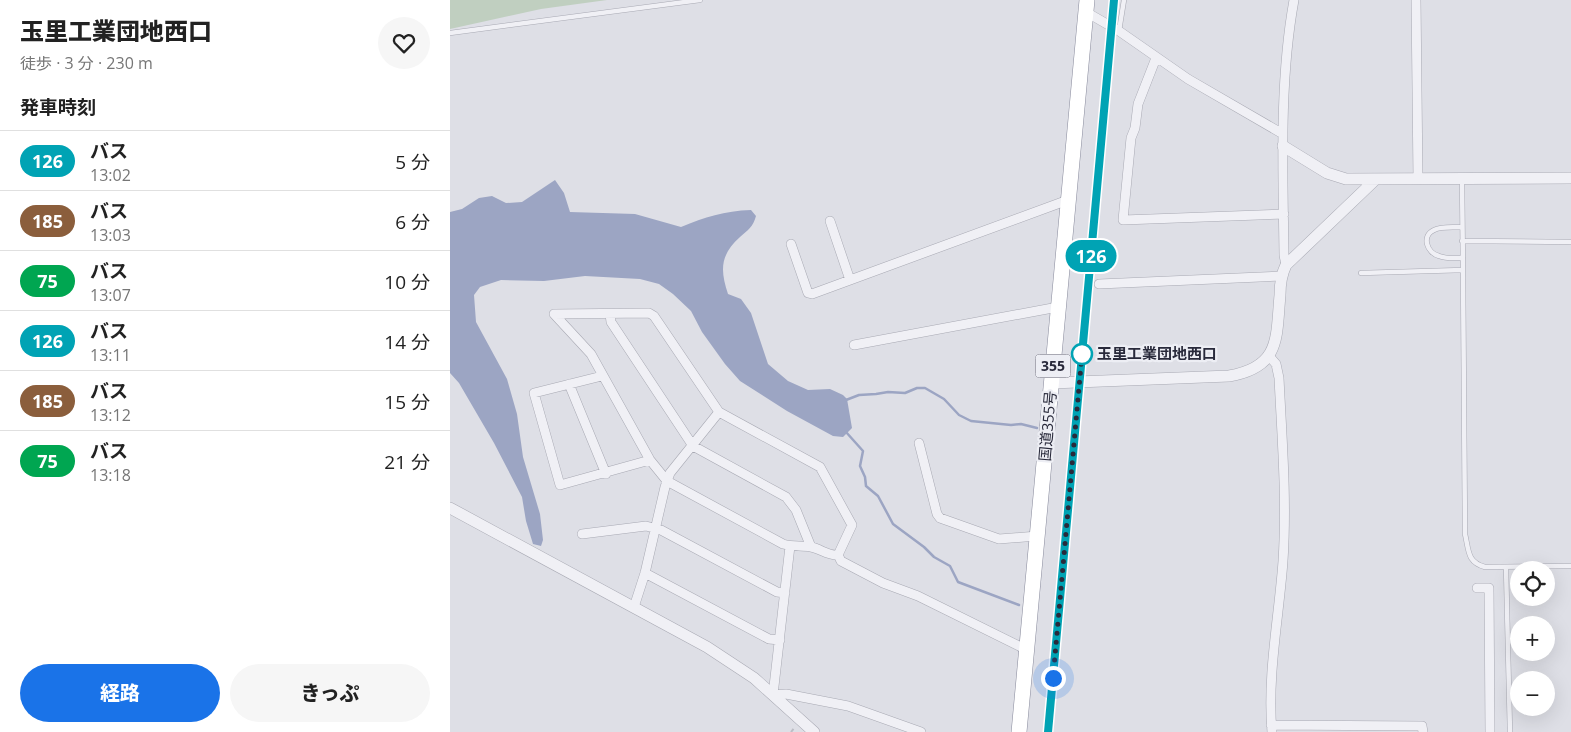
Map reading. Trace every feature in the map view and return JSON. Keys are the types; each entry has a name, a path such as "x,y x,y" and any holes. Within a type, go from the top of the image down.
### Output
{"highway":[{"name":"国道355号","path":"1019,732 1086,6"}],"street":[{"path":"1052,383 1230,376 1252,370 1269,356 1276,339 1284,270 1283,140 1289,39 1294,0"},
{"path":"1416,0 1418,179"},
{"path":"1086,6 1156,58 1335,176 1346,179 1376,180 1571,178"},
{"path":"1156,58 1138,104 1135,128 1131,138 1123,220 1284,214"},
{"path":"1099,284 1284,270 1376,180"},
{"path":"791,244 810,294 814,294 1068,200"},
{"path":"830,221 850,280"},
{"path":"854,345 1058,307"},
{"path":"554,314 649,314 654,316 719,412 822,468 852,525 838,555 811,547 790,546 667,481 650,460 591,354 554,314"},
{"path":"610,314 611,322 693,446 786,497 796,510 808,535 811,547"},
{"path":"1269,356 1276,364 1279,378 1285,514 1283,561 1272,678 1272,728 1422,726 1423,732"},
{"path":"602,376 534,394 560,485 606,474 650,460"},
{"path":"569,384 606,474"},
{"path":"634,607 645,573 670,473 719,412"},
{"path":"919,443 937,514 940,518 999,539 1037,536"},
{"path":"450,508 707,647 740,668 814,732"},
{"path":"582,534 646,526 660,530 776,592 785,593"},
{"path":"773,695 790,546"},
{"path":"838,555 841,560 883,583 918,596 1027,650"},
{"path":"645,573 768,639 780,640"},
{"path":"1477,588 1489,588 1490,732"},
{"path":"773,695 786,694 848,706 920,732"}],"lane":[{"path":"450,33 700,0"},
{"path":"1114,0 1116,29"},
{"path":"1048,732 1080,382 1116,29 1124,0"},
{"path":"1462,178 1465,534 1470,557 1475,564 1485,567 1571,566"},
{"path":"1462,228 1435,229 1426,238 1431,251 1437,256 1463,258"},
{"path":"1462,241 1571,242"},
{"path":"1361,273 1463,270"},
{"path":"1506,567 1510,732"}],"green space":[{"path":"450,0 607,0 541,9 450,29"}],"water":[{"path":"555,180 564,193 570,212 635,214 681,227 715,215 751,210 756,216 753,223 733,244 725,257 723,270 728,294 741,299 751,313 768,364 788,381 808,390 830,389 843,395 847,399 852,428 843,437 833,436 787,411 740,381 702,332 691,311 659,284 640,279 585,276 544,281 501,280 480,287 474,295 476,322 507,379 517,414 523,457 540,514 543,540 541,546 533,544 526,521 522,497 494,443 459,383 450,373 450,212 462,209 479,198 492,196 506,203 522,202"}],"waterway":[{"path":"846,400 859,395 888,392 905,393 917,388 925,388 944,399 959,415 971,421 1011,425 1021,424 1037,428"},
{"path":"846,432 863,451 860,466 865,477 866,486 878,496 893,524 924,547 934,557 950,566 958,582 1019,605"}],"bus line":[{"name":"126","path":"1048,732 1114,0"}],"place":[{"name":"玉里工業団地西口","path":"1082,354"}],"route":[{"path":"1053,678 1082,354"}]}
